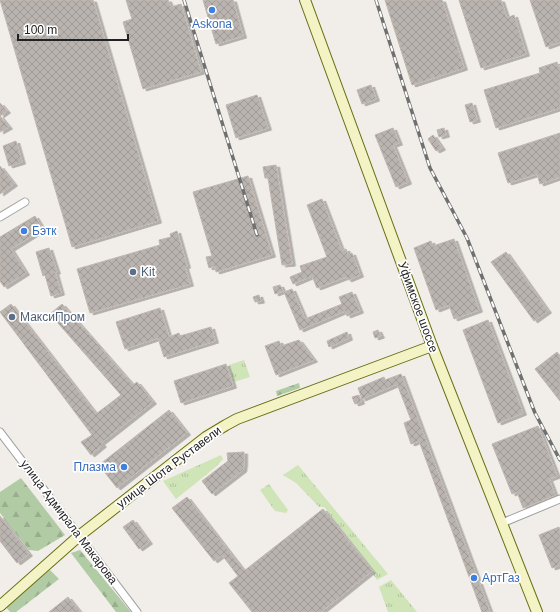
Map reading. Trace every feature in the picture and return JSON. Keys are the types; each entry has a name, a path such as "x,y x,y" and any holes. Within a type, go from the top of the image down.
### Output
{"main road":[{"name":"Уфимское шоссе","path":"306,0 432,346 537,612"},
{"name":"улица Шота Руставели","path":"0,606 79,536 195,446 226,424 432,346"}],"street":[{"path":"0,217 25,202"},
{"name":"улица Адмирала Макарова","path":"0,432 137,612"},
{"path":"502,523 560,499"}],"green space":[{"path":"244,360 250,377 234,382 229,365"},
{"path":"299,383 300,388 277,396 276,391"},
{"path":"221,455 223,459 217,466 176,499 163,481"},
{"path":"298,465 388,574 377,580 373,574 375,572 324,507 319,507 296,483 283,475"},
{"path":"21,478 65,535 38,551 29,550 0,513 0,492"},
{"path":"269,484 288,510 286,513 275,511 260,490"},
{"path":"80,550 131,612 116,612 71,553"},
{"path":"50,570 59,579 16,612 10,612 5,606"},
{"path":"391,580 417,612 388,612 379,587"}],"building":[{"path":"0,0 93,0 158,221 72,247"},
{"path":"126,0 168,0 171,7 181,4 201,72 143,89 123,22 132,19"},
{"path":"203,0 233,0 243,36 216,44"},
{"path":"385,0 442,0 464,68 412,85"},
{"path":"459,0 501,0 507,18 514,15 526,54 481,68"},
{"path":"530,0 560,0 560,42 546,47"},
{"path":"557,62 558,67 560,66 560,108 496,128 484,90 540,73 539,68"},
{"path":"371,85 376,99 362,104 357,90"},
{"path":"257,95 268,128 236,138 226,105"},
{"path":"0,103 7,111 0,116"},
{"path":"472,103 477,120 470,122 465,105"},
{"path":"0,116 9,127 0,132"},
{"path":"393,128 399,143 393,145 408,182 396,187 375,135"},
{"path":"444,128 446,135 439,137 437,130"},
{"path":"560,133 560,177 540,184 537,174 508,183 498,153"},
{"path":"433,135 442,148 436,151 428,139"},
{"path":"16,141 22,162 9,166 3,146"},
{"path":"276,165 292,264 282,265 268,178 265,178 263,167"},
{"path":"0,166 14,184 0,194"},
{"path":"248,176 272,255 216,272 215,266 209,268 206,257 212,256 193,192"},
{"path":"322,199 342,251 346,249 348,254 352,253 360,275 348,280 346,277 317,288 312,276 293,284 290,277 302,272 300,266 327,257 307,205"},
{"path":"35,216 43,229 11,249 26,273 4,287 0,281 0,237"},
{"path":"177,231 187,266 185,267 190,284 90,313 77,269 160,245 159,240 171,237 170,234"},
{"path":"454,239 479,310 454,319 449,305 436,310 414,248 431,241 433,246"},
{"path":"49,248 57,272 55,272 61,293 51,296 36,252"},
{"path":"506,252 548,311 534,321 491,262"},
{"path":"280,285 283,291 275,294 273,287"},
{"path":"292,289 305,319 342,304 339,297 352,292 360,311 347,316 345,311 300,330 284,292"},
{"path":"259,295 261,301 255,302 253,297"},
{"path":"11,304 96,414 121,395 50,314 62,304 133,385 137,382 153,402 101,443 103,445 91,455 81,442 92,435 0,312"},
{"path":"160,308 169,337 179,333 180,336 211,327 215,341 164,357 158,338 125,349 116,322"},
{"path":"488,320 523,413 498,423 463,330"},
{"path":"378,330 381,336 375,338 373,332"},
{"path":"347,332 349,338 329,347 327,341"},
{"path":"299,340 314,360 276,375 265,346 279,341 281,346"},
{"path":"557,352 560,356 560,401 535,369"},
{"path":"226,364 233,386 181,403 174,381"},
{"path":"401,374 490,612 482,612 419,441 411,444 404,423 411,420 397,384 362,399 358,388 384,377 385,380"},
{"path":"359,395 361,402 355,404 352,397"},
{"path":"169,410 187,433 117,488 99,465"},
{"path":"538,426 557,476 549,479 555,495 523,508 517,492 512,494 492,444"},
{"path":"244,452 243,470 212,494 202,481 228,461 227,453"},
{"path":"187,497 244,571 323,509 372,571 321,612 252,612 229,583 238,576 222,555 214,561 172,508"},
{"path":"0,516 29,554 17,563 0,541"},
{"path":"133,520 149,542 139,549 123,527"},
{"path":"559,527 560,565 552,568 539,535"},
{"path":"68,597 80,612 49,612"}],"railway":[{"path":"184,0 257,235"},
{"path":"376,0 430,168 467,238 535,413 560,460"}],"place":[{"name":"Askona","path":"212,10"},
{"name":"Бэтк","path":"24,231"},
{"name":"Kit","path":"133,272"},
{"name":"МаксиПром","path":"12,317"},
{"name":"Плазма","path":"124,467"},
{"name":"АртГаз","path":"474,578"}]}
